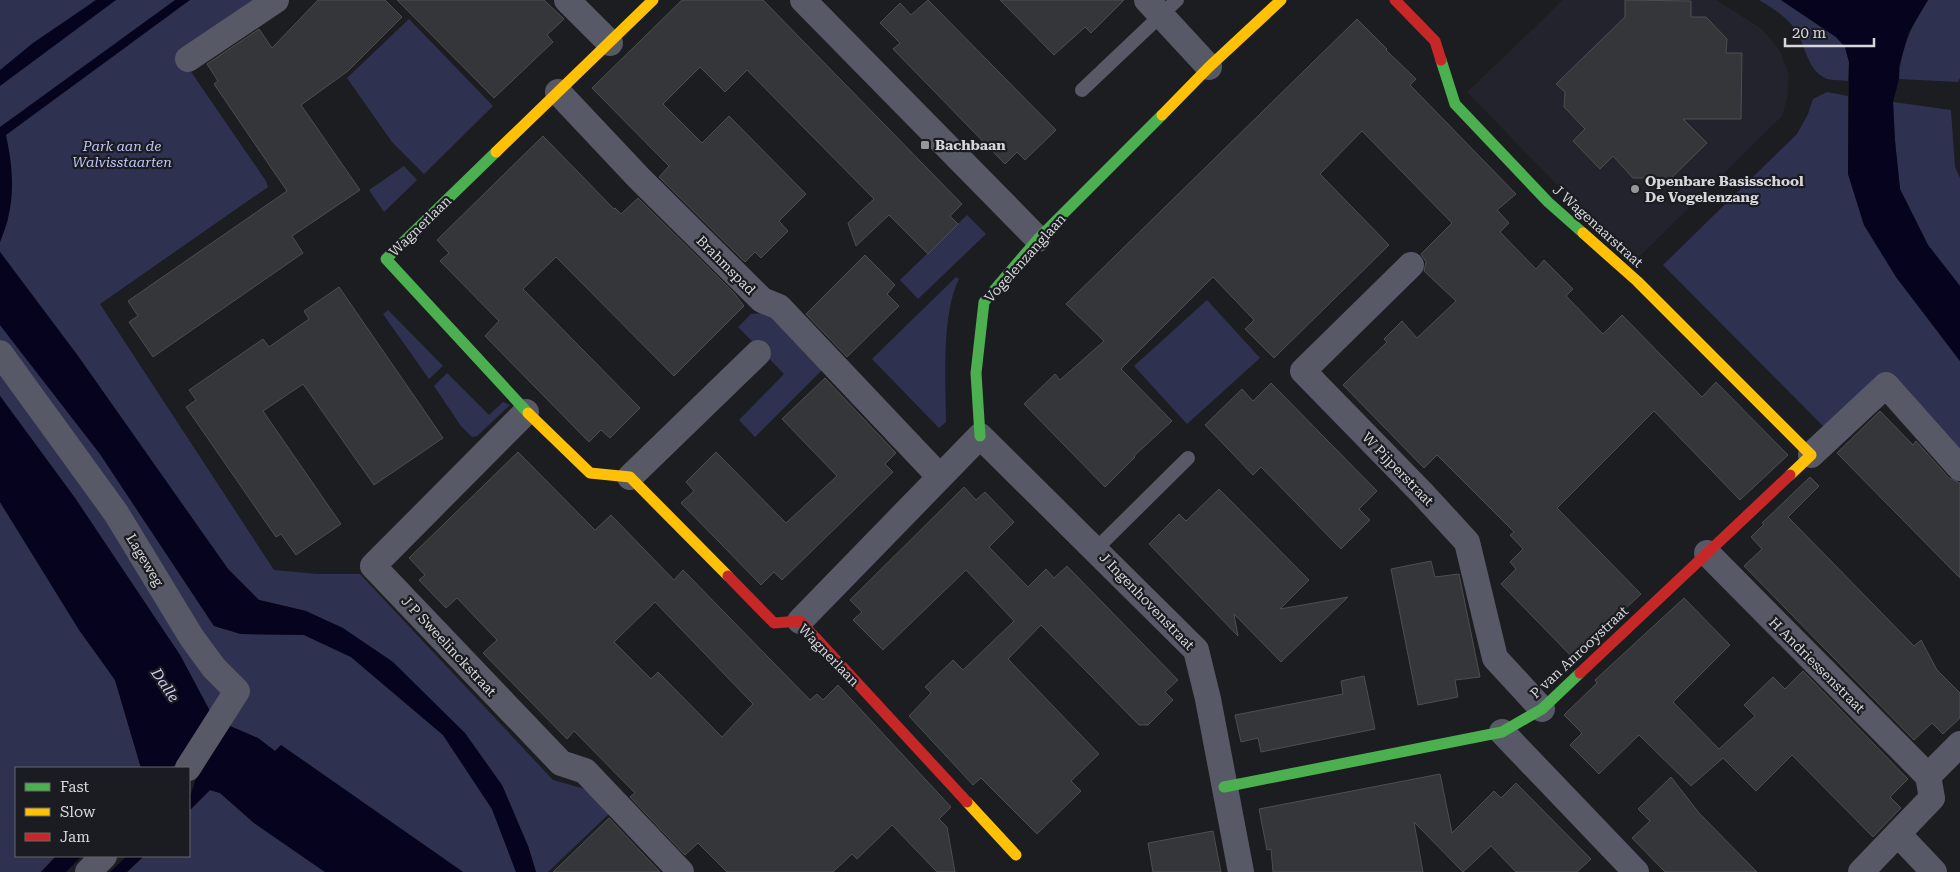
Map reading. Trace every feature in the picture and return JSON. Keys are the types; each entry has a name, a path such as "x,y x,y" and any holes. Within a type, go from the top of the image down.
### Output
{"street":[{"path":"188,59 276,0"},
{"path":"567,0 610,43"},
{"name":"Wagnerlaan","path":"653,0 386,259 526,412 590,473 630,476 774,623 800,621 1016,855"},
{"path":"803,0 969,171 1038,239"},
{"name":"Vogelenzanglaan","path":"980,436 976,373 984,302 1038,239 1209,67 1281,0"},
{"name":"J Wagenaarstraat","path":"1395,0 1435,41 1455,104 1548,202 1637,281 1811,455"},
{"path":"1162,5 1209,67"},
{"name":"Brahmspad","path":"558,92 639,178 762,300 779,307 939,476"},
{"name":"W Pijperstraat","path":"1411,265 1303,371 1467,542 1495,658 1542,709"},
{"name":"Lageweg","path":"0,353 116,513 198,646 214,668 237,691 189,767"},
{"path":"630,476 758,353"},
{"path":"1811,455 1886,386 1960,468"},
{"name":"J P Sweelinckstraat","path":"526,412 373,566 561,764 585,771 681,872"},
{"path":"800,621 980,436"},
{"name":"J Ingenhovenstraat","path":"980,436 1196,650 1208,699 1241,872"},
{"name":"P van Anrooystraat","path":"1224,787 1502,732 1542,709 1811,455"},
{"name":"H Andriessenstraat","path":"1707,553 1928,776"},
{"path":"1502,732 1636,872"},
{"path":"1861,872 1932,798 1928,776 1960,744"},
{"path":"1898,834 1934,872"},
{"path":"88,872 103,857"}],"lane":[{"path":"1082,90 1162,5"},
{"path":"1096,549 1188,458"}],"shaded area":[{"name":"Openbare Basisschool De Vogelenzang","path":"1563,0 1716,0 1762,29 1780,51 1789,75 1787,99 1782,116 1633,263 1467,92"}],"green space":[{"name":"Park aan de Walvisstaarten","path":"0,0 262,0 187,66 266,181 268,187 100,304 274,570 317,574 360,574 553,780 596,792 614,809 548,872 536,872 528,846 502,785 306,611 259,600 228,569 78,356 0,252 0,242 8,220 0,153"},
{"path":"1759,0 1781,0 1836,37 1845,47 1849,62 1848,81 1827,79 1819,74 1810,62 1799,35 1791,24"},
{"path":"1928,0 1960,0 1960,78 1958,82 1899,79 1902,57 1908,38"},
{"path":"409,19 493,106 424,174 392,142 347,78"},
{"path":"1827,92 1848,96 1848,174 1864,225 1896,277 1960,361 1960,457 1895,391 1827,430 1663,265 1797,134 1808,114 1813,99"},
{"path":"1893,102 1951,110 1955,167 1960,178 1960,286 1928,245 1900,189"},
{"path":"404,166 417,180 384,212 369,190"},
{"path":"967,215 986,234 918,299 900,280"},
{"path":"956,277 959,279 953,294 947,329 945,368 946,422 939,428 872,359"},
{"path":"1207,300 1260,358 1187,424 1134,366"},
{"path":"388,310 443,366 429,379 383,314"},
{"path":"775,312 822,360 821,371 755,437 739,420 784,374 738,327 751,314"},
{"path":"0,325 100,454 214,626 241,634 304,635 351,657 443,735 492,809 516,872 463,872 281,745 275,751 258,738 230,726 211,713 180,655 75,498 0,396 0,364 121,533 214,686 224,669 200,643 181,607 130,525 0,345"},
{"path":"447,373 489,415 503,402 510,405 477,436 472,437 461,426 434,386"},
{"path":"0,502 79,629 115,680 141,767 15,767 15,857 55,857 41,872 0,872"},
{"path":"210,790 220,793 254,823 325,872 127,872 143,857 190,857 190,810"}],"water":[{"path":"96,0 116,0 0,86 0,70 33,43"},
{"path":"175,0 190,0 6,135 11,163 12,189 9,215 0,242 0,127"},
{"path":"1781,0 1928,0 1909,32 1899,66 1899,79 1893,102 1895,141 1900,189 1928,245 1960,286 1960,361 1896,277 1864,225 1848,174 1849,62 1845,47 1836,37"},
{"path":"0,252 78,356 228,569 259,600 306,611 343,628 393,662 465,733 502,785 528,846 536,872 516,872 492,809 443,735 351,657 304,635 241,634 214,626 100,454 0,325"},
{"name":"Dalle","path":"0,396 75,498 180,655 211,713 230,726 258,738 275,751 281,745 463,872 325,872 254,823 220,793 210,790 190,810 190,796 199,770 182,759 172,767 141,767 115,680 79,630 0,502"},
{"path":"55,857 81,857 66,872 41,872"},
{"path":"126,857 143,857 127,872 110,872"}],"building":[{"path":"318,0 385,0 402,17 348,71 301,105 360,190 292,236 303,253 153,357 129,322 138,316 128,301 287,191 214,84 218,81 207,64 259,29 272,48"},
{"path":"397,0 544,0 564,19 547,35 553,42 494,98"},
{"path":"682,0 763,0 962,204 950,216 958,224 928,254 889,215 856,246 848,223 874,199 747,70 725,92 700,67 663,104 702,143 729,116 806,194 779,221 788,231 761,258 755,252 745,262 659,177 669,166 592,88"},
{"path":"928,0 1056,130 1025,160 1017,152 1005,164 893,49 900,43 880,23 900,3 911,15"},
{"path":"1000,0 1124,0 1091,33 1085,27 1054,55"},
{"path":"1625,0 1691,1 1691,17 1706,17 1727,39 1726,53 1742,53 1741,119 1683,119 1707,143 1660,189 1649,178 1633,178 1613,156 1600,169 1573,141 1585,129 1564,107 1565,92 1556,84 1625,17"},
{"path":"1357,19 1416,79 1410,85 1516,194 1497,210 1509,223 1500,232 1536,269 1544,260 1573,289 1566,296 1603,334 1622,315 1702,397 1716,382 1788,455 1740,500 1654,411 1557,508 1641,594 1573,658 1501,584 1516,569 1510,562 1523,549 1510,535 1514,532 1437,455 1424,468 1343,385 1387,342 1384,339 1402,321 1417,338 1456,301 1424,271 1426,262 1421,254 1452,223 1362,131 1320,174 1389,245 1274,358 1245,329 1254,320 1213,277 1121,369 1172,421 1134,456 1105,487 1024,404 1055,374 1060,380 1104,341 1066,304"},
{"path":"543,136 621,214 638,198 734,293 744,306 674,376 556,257 523,289 640,408 610,438 601,430 589,442 485,336 499,321 440,261 449,253 437,240"},
{"path":"865,255 895,285 887,294 899,306 847,357 806,314"},
{"path":"339,287 443,438 374,485 303,384 263,411 341,524 296,555 281,534 276,537 186,407 196,400 189,390 263,339 269,347 309,319 304,311"},
{"path":"825,378 896,453 885,464 893,472 782,580 774,572 761,585 681,503 694,491 686,482 716,452 786,523 837,476 782,419"},
{"path":"1271,383 1377,491 1359,509 1370,520 1341,549 1261,467 1253,475 1205,425 1242,389 1253,401"},
{"path":"1880,411 1913,445 1916,441 1949,478 1960,483 1960,578 1837,453"},
{"path":"518,452 595,530 611,515 674,580 683,570 810,700 817,694 823,700 838,685 951,807 939,819 947,827 955,872 937,872 892,825 857,859 852,854 833,872 727,872 698,843 685,855 630,797 635,793 574,731 567,739 483,653 497,640 457,598 446,608 419,580 425,575 409,558","holes":["655,602 753,704 722,737 658,672 651,679 614,642"]},
{"path":"1810,477 1819,486 1788,517 1914,646 1921,640 1937,670 1960,693 1960,718 1943,734 1932,723 1914,740 1744,566 1762,549 1751,537 1764,524 1762,523"},
{"path":"964,487 976,500 985,492 1014,522 989,547 1028,587 1046,569 1054,578 1067,566 1178,680 1165,692 1173,700 1148,725 1139,725 1041,625 1008,659 1099,754 1071,781 1081,791 1037,834 981,778 973,785 909,716 931,693 925,687 953,660 963,670 1014,621 966,570 883,650 853,620 862,612 850,600"},
{"path":"1219,489 1309,580 1280,609 1348,597 1281,662 1234,614 1238,636 1149,544 1179,514 1186,521"},
{"path":"1431,561 1435,577 1459,574 1480,677 1455,680 1458,697 1418,705 1391,569"},
{"path":"1684,598 1730,645 1673,702 1719,749 1755,716 1744,705 1773,677 1785,689 1803,671 1908,779 1890,797 1901,808 1873,837 1792,755 1756,791 1723,758 1691,786 1639,735 1599,774 1570,745 1582,733 1564,715 1597,683 1595,680"},
{"path":"1364,676 1375,729 1261,752 1258,738 1241,742 1235,715 1343,694 1341,681"},
{"path":"1440,774 1452,833 1494,791 1501,798 1516,783 1591,859 1577,872 1516,872 1491,846 1463,872 1414,822 1423,872 1273,872 1271,849 1267,850 1259,809"},
{"path":"1671,777 1699,813 1757,872 1665,872 1632,838 1650,821 1638,809"},
{"path":"609,818 660,872 553,872"},
{"path":"1213,831 1221,872 1153,872 1148,843"}],"traffic: fast":[{"path":"1441,60 1455,104 1548,202 1583,233"},
{"path":"980,436 976,373 984,302 1038,239 1162,115"},
{"path":"496,152 386,259 528,413"},
{"path":"1224,787 1502,732 1542,709 1580,673"}],"traffic: slow":[{"path":"496,152 653,0"},
{"path":"1162,115 1209,67 1281,0"},
{"path":"1583,233 1637,281 1811,455 1790,475"},
{"path":"528,413 590,473 630,477 728,576"},
{"path":"967,802 1016,855"}],"traffic: jam":[{"path":"1395,0 1435,41 1441,60"},
{"path":"1580,673 1790,475"},
{"path":"728,576 774,623 800,621 967,802"}],"place":[{"name":"Bachbaan","path":"925,145"},
{"name":"Openbare Basisschool De Vogelenzang","path":"1635,189"}]}
